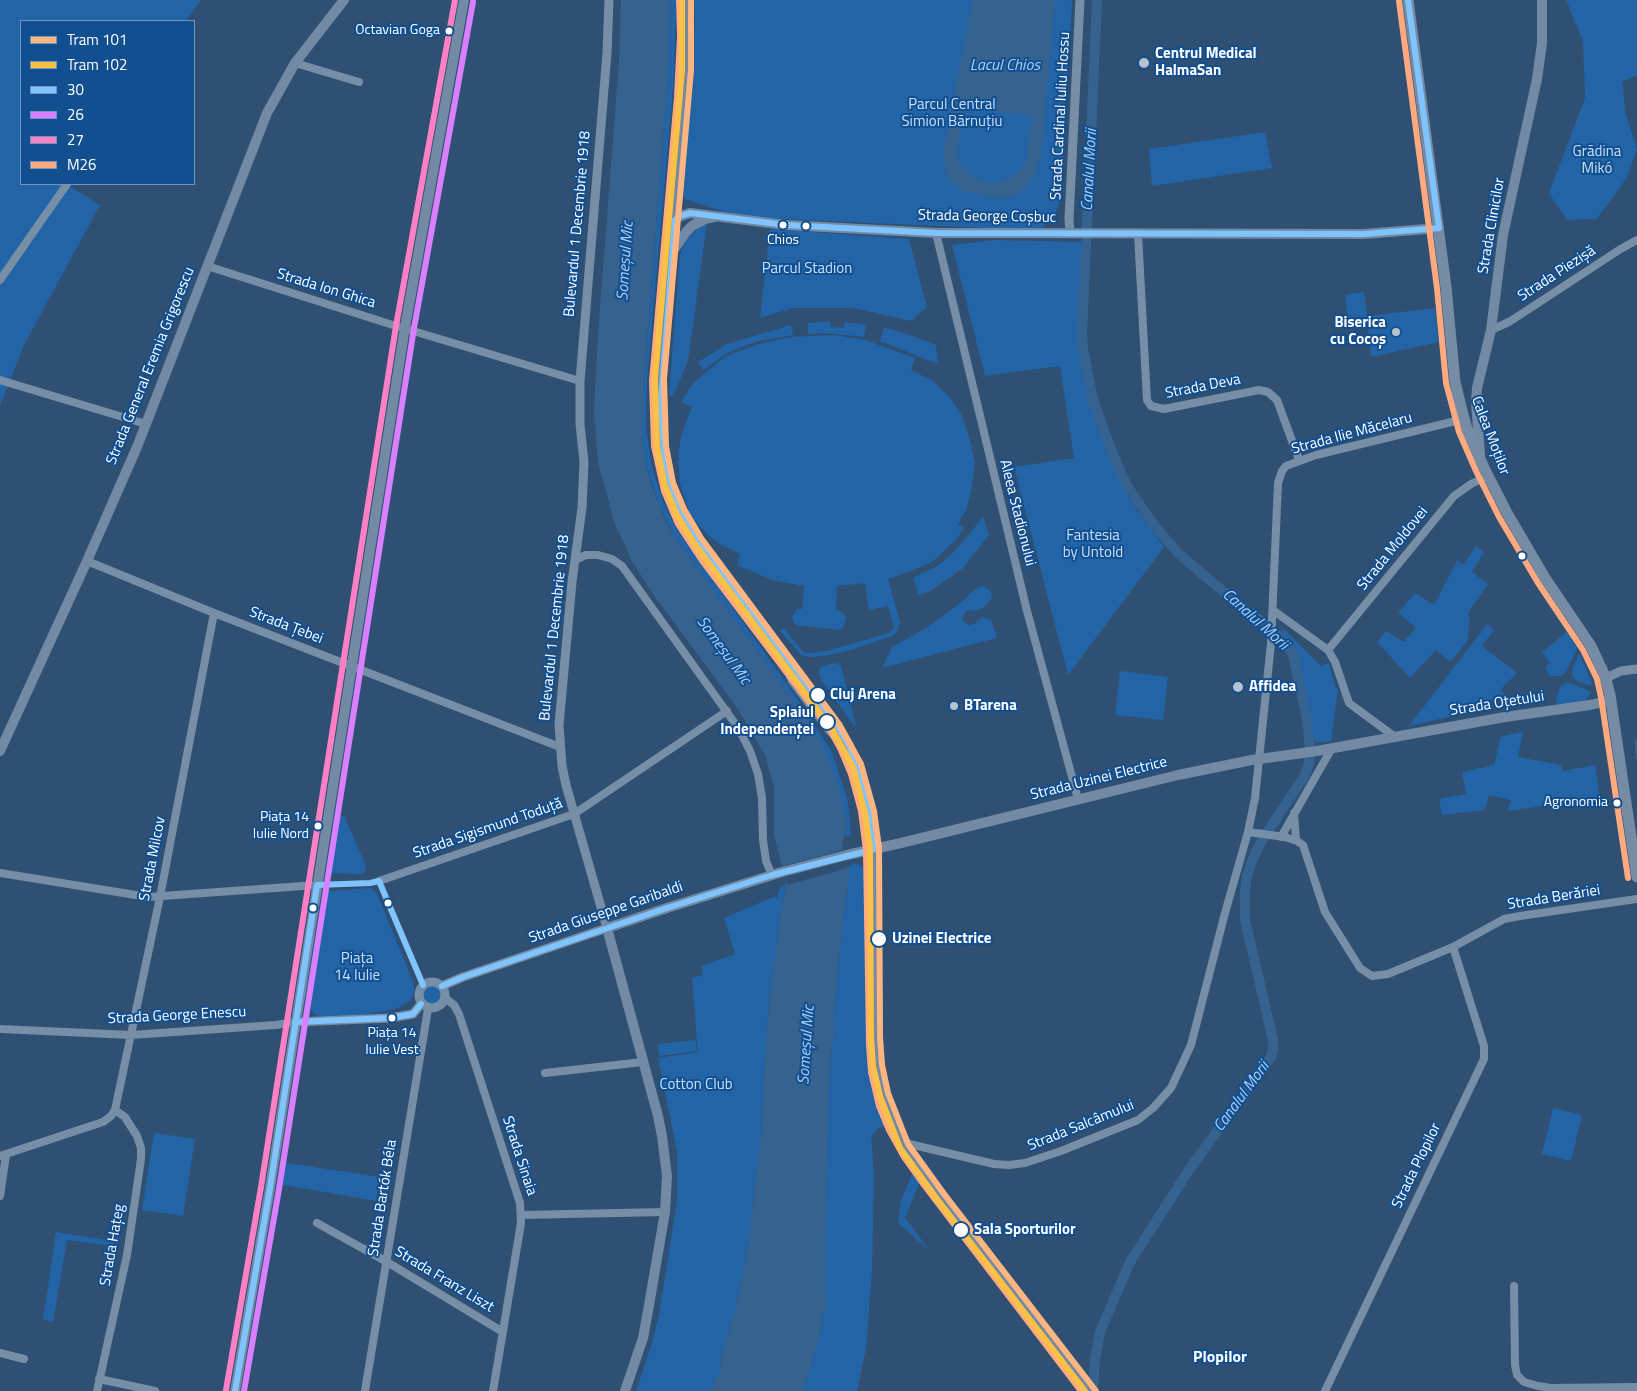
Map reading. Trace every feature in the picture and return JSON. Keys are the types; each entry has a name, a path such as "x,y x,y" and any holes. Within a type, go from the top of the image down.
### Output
{"main road":[{"name":"Strada General Eremia Grigorescu","path":"0,751 87,561 146,424 260,130 278,91 295,63 344,0"},
{"path":"235,1391 270,1188 405,327 464,0"},
{"path":"688,0 687,79 661,400 663,445 668,476 681,510 700,542 781,652 793,681 830,730 849,746 857,765 868,801 875,849 879,1064 888,1103 897,1126 905,1143 955,1213 1047,1330 1092,1391"},
{"name":"Calea Moților","path":"1408,0 1439,228 1455,382 1464,419 1488,476 1528,551 1591,646 1606,677 1637,877"},
{"name":"Strada Clinicilor","path":"1480,457 1477,394 1479,378 1491,330 1503,235 1540,61 1543,26 1542,0"},
{"name":"Strada George Coșbuc","path":"715,217 705,219 692,226 675,224 678,217 690,213 786,225 936,232 1364,234 1439,228"},
{"path":"672,252 692,226"},
{"name":"Strada Oțetului","path":"1332,748 1611,700"},
{"name":"Strada Uzinei Electrice","path":"847,855 1178,775 1332,748"},
{"name":"Strada Giuseppe Garibaldi","path":"607,928 777,874 847,855"},
{"name":"Bulevardul 1 Decembrie 1918","path":"607,928 662,1136 667,1176 665,1212 643,1338 625,1391"}],"street":[{"name":"Bulevardul 1 Decembrie 1918","path":"607,928 562,766 559,710 584,480 580,424 580,381 607,54 609,0"},
{"name":"Strada Cardinal Iuliu Hossu","path":"1070,233 1069,210 1080,0"},
{"path":"295,63 359,82"},
{"path":"0,280 65,185"},
{"name":"Aleea Stadionului","path":"936,232 1027,611 1078,799"},
{"name":"Strada Deva","path":"1138,234 1147,400 1151,406 1164,409 1260,390 1268,392 1277,400 1299,460"},
{"name":"Strada Piezișă","path":"1491,330 1529,310 1637,240"},
{"name":"Strada Ion Ghica","path":"207,266 580,381"},
{"path":"0,380 146,424"},
{"name":"Strada Ilie Măcelaru","path":"1248,832 1259,760 1271,643 1278,483 1282,471 1286,466 1299,460 1464,419"},
{"name":"Strada Moldovei","path":"1328,650 1454,496 1471,484 1488,476"},
{"path":"576,560 586,555 598,555 612,559 622,566 727,712 746,744 758,774 766,861 777,874"},
{"name":"Strada Țebei","path":"87,561 214,613 560,747"},
{"name":"Strada Milcov","path":"115,1110 160,897 214,613"},
{"path":"1273,615 1328,650 1335,662 1349,703 1391,738"},
{"path":"1606,677 1621,671 1637,669"},
{"name":"Strada Sigismund Toduță","path":"379,881 574,814 727,712"},
{"path":"1277,836 1294,813 1332,748"},
{"path":"1248,832 1296,840 1294,813"},
{"name":"Strada Salcâmului","path":"905,1143 994,1164 1017,1164 1061,1151 1129,1124 1147,1114 1171,1088 1188,1052 1248,832"},
{"name":"Strada Berăriei","path":"1296,840 1305,849 1325,912 1360,968 1367,973 1377,976 1388,974 1453,947 1504,919 1637,899"},
{"path":"0,873 148,897 317,886"},
{"name":"Strada Giuseppe Garibaldi","path":"442,986 462,977 607,928"},
{"name":"Strada Plopilor","path":"1325,1391 1484,1059 1484,1046 1453,947"},
{"path":"434,982 442,986 445,998 441,1006 437,1008 425,1006 419,1000 418,992 423,985 434,982"},
{"name":"Strada Sinaia","path":"445,998 454,1005 462,1024 518,1196 521,1215 493,1391"},
{"path":"295,1022 401,1017 413,1014 425,1006"},
{"name":"Strada Bartók Béla","path":"365,1391 387,1262 425,1006"},
{"name":"Strada George Enescu","path":"0,1029 132,1035 295,1022"},
{"path":"545,1073 643,1062"},
{"path":"0,1196 3,1155 103,1122 115,1110"},
{"name":"Strada Hațeg","path":"97,1391 127,1255 141,1159 141,1148 137,1136 124,1117 115,1110"},
{"path":"521,1215 665,1212"},
{"name":"Strada Franz Liszt","path":"318,1223 503,1332"},
{"path":"1514,1286 1515,1365 1517,1375 1524,1382 1550,1388 1637,1387"},
{"path":"0,1354 24,1359"},
{"path":"99,1379 155,1391"}],"green space":[{"path":"0,0 201,0 187,20 20,20 20,185 70,185 100,205 24,345 0,406"},
{"path":"670,0 676,0 674,78 647,380 646,428 652,468 664,503 676,528 799,701 832,752 848,802 851,836 844,835 847,822 792,699 673,535 658,503 645,461 642,437 643,390 668,76"},
{"name":"Parcul Central Simion Bărnuțiu","path":"694,0 1072,0 1061,197 1053,217 1041,228 1032,230 758,218 734,215 685,199 683,195 683,180 695,24"},
{"name":"Grădina Mikó","path":"1566,0 1637,0 1637,75 1622,82 1626,115 1637,149 1627,177 1596,219 1567,220 1549,193 1585,98 1583,41"},
{"path":"1265,132 1272,168 1152,186 1149,149"},
{"path":"707,222 688,361 673,396 671,396 669,395 680,255 688,238"},
{"name":"Parcul Stadion","path":"770,229 909,239 927,307 911,321 853,308 793,308 760,318"},
{"name":"Fantesia by Untold","path":"993,240 1082,242 1078,332 1088,395 1098,427 1130,500 1164,547 1068,675 1014,467 1074,458 1060,366 985,376 952,245"},
{"path":"1364,292 1367,316 1435,308 1439,342 1371,357 1367,317 1348,319 1345,295"},
{"path":"830,321 831,327 844,328 845,322 866,325 864,337 826,333 808,334 808,323"},
{"path":"791,325 793,335 759,341 744,346 725,354 704,370 698,362 727,344"},
{"path":"884,327 936,345 938,364 880,341"},
{"path":"834,335 865,340 915,358 911,370 933,381 950,397 962,416 971,443 975,464 967,508 958,524 964,528 955,541 933,561 888,579 900,622 898,630 892,636 854,649 830,655 810,657 801,655 780,631 784,628 803,652 811,653 830,650 889,633 894,628 888,606 869,610 865,583 837,586 836,610 841,611 846,616 843,628 839,630 795,625 792,618 797,609 802,609 804,586 772,580 737,565 740,554 718,543 693,519 680,484 678,454 682,433 692,407 681,402 693,383 726,356 776,340 792,337"},
{"path":"983,516 989,535 963,568 929,592 919,595 913,578 937,566 950,556"},
{"path":"1476,546 1484,552 1472,572 1488,584 1467,614 1470,618 1467,642 1450,662 1436,650 1410,678 1377,642 1386,631 1404,642 1416,627 1398,613 1415,593 1434,605 1457,561 1464,564"},
{"path":"982,586 990,590 992,598 986,606 976,611 967,610 963,616 963,621 968,625 974,624 982,617 991,620 997,638 882,668 892,647 928,627 962,602 976,588"},
{"path":"1487,624 1494,630 1482,646 1517,673 1501,689 1505,696 1501,700 1495,695 1483,709 1409,726"},
{"path":"1283,628 1321,666 1329,663 1336,689 1338,689 1331,741 1316,743 1316,740 1312,741 1310,718 1296,656 1291,645 1281,636"},
{"path":"1567,632 1577,648 1566,672 1561,676 1550,676 1545,667 1550,663 1542,652"},
{"path":"1579,653 1593,686 1579,682 1572,674"},
{"path":"835,663 841,666 856,726 854,726 820,678 819,669 825,665"},
{"path":"1120,671 1168,677 1163,720 1115,715"},
{"path":"1568,682 1591,692 1585,701 1557,706 1556,700 1560,687"},
{"path":"1523,732 1518,757 1561,765 1562,771 1595,765 1600,798 1507,811 1511,800 1489,795 1485,810 1442,815 1439,799 1466,794 1462,772 1494,765 1501,736"},
{"path":"339,816 345,818 366,866 365,872 362,874 330,873 328,871 336,820"},
{"path":"851,863 860,865 864,869 867,882 868,1060 876,1098 887,1126 878,1128 871,1136 874,1176 872,1271 866,1348 857,1391 803,1391 818,1343 823,1314 825,1314 829,1086 841,935 849,875 847,867 852,866"},
{"name":"Cotton Club","path":"787,883 783,899 769,1000 761,1134 749,1242 737,1304 722,1354 720,1372 711,1391 636,1391 659,1315 677,1201 677,1151 658,1058 698,1052 692,978 703,975 701,966 735,954 724,918 773,897 777,898 780,887"},
{"name":"Piața 14 Iulie","path":"371,888 377,894 414,984 414,993 410,1001 396,1009 333,1018 316,1015 310,1009 305,996 323,894 328,891"},
{"path":"432,984 440,987 443,995 440,1003 432,1006 424,1003 421,995 424,987"},
{"path":"696,1040 697,1051 659,1056 658,1044"},
{"path":"1553,1108 1582,1115 1571,1161 1542,1154"},
{"path":"154,1133 195,1139 183,1216 142,1210"},
{"path":"281,1162 380,1177 376,1201 278,1184"},
{"path":"913,1172 920,1181 905,1218 931,1252 898,1223 901,1201"},
{"path":"56,1232 114,1241 118,1247 67,1240 53,1322 43,1320"}],"water":[{"name":"Someșul Mic","path":"621,0 670,0 668,76 643,390 642,437 645,461 651,484 664,518 673,535 812,726 836,778 847,822 842,846 849,875 841,935 829,1086 825,1241 825,1300 827,1301 818,1343 803,1391 711,1391 720,1372 722,1354 737,1304 749,1242 761,1134 769,1000 783,899 787,883 774,836 774,787 765,755 738,709 653,594 632,561 614,521 598,462 594,412 598,334 619,62"},
{"name":"Lacul Chios","path":"973,0 1055,0 1041,154 1035,173 1028,185 1020,193 999,198 965,192 948,177 945,169 944,149","holes":["964,108 1032,115 1026,164 1018,173 1004,181 994,183 983,182 965,170 960,164 957,152"]}],"pier":[{"path":"843,850 847,868 788,885 783,866"}],"waterway":[{"name":"Canalul Morii","path":"1093,1391 1095,1360 1100,1332 1130,1262 1189,1170 1271,1057 1273,1040 1245,920 1245,891 1247,876 1262,840 1305,775 1309,763 1310,748 1307,720 1293,655 1287,644 1266,624 1244,609 1180,555 1157,529 1127,486 1093,400 1082,334 1097,0"},
{"path":"1636,740 1637,758"}],"tram line":[{"name":"102","path":"682,0 682,70 655,378 657,447 665,486 676,513 694,543 832,729 853,767 865,813 870,849 871,1037 873,1066 880,1096 900,1148 1085,1391"},
{"name":"101","path":"691,0 691,70 664,379 666,446 673,483 684,509 701,538 839,724 861,764 874,811 879,848 880,1037 882,1065 888,1093 908,1144 944,1194 1096,1391"}],"transit line":[{"name":"27","path":"226,1390 261,1187 396,326 455,0"},
{"name":"M26","path":"679,0 680,37 677,97 652,381 654,446 664,491 678,524 703,562 830,730 851,774 861,811 866,850 871,1072 879,1106 889,1130 904,1157 924,1185 1081,1391"},
{"name":"30","path":"1408,0 1439,228"},
{"name":"M26","path":"1399,1 1437,288 1446,383 1459,432 1499,517 1538,583 1583,650 1597,679 1628,878"},
{"name":"26","path":"244,1391 279,1189 414,328 473,2"},
{"name":"30","path":"875,849 868,801 849,746 837,725 700,542 681,510 672,488 664,458 661,400 675,220 690,213 786,225 936,233 1364,234 1439,228"},
{"name":"30","path":"442,986 463,977 667,908 772,875 875,849"},
{"name":"30","path":"235,1391 270,1188 317,885 379,881 423,985"},
{"name":"30","path":"295,1022 390,1018 413,1014 421,1004"}],"place":[{"name":"Octavian Goga","path":"449,31"},
{"name":"Centrul Medical HalmaSan","path":"1144,63"},
{"name":"Chios","path":"783,225"},
{"name":"Biserica cu Cocoș","path":"1396,332"},
{"name":"Affidea","path":"1238,687"},
{"name":"Cluj Arena","path":"818,695"},
{"name":"BTarena","path":"954,706"},
{"name":"Splaiul Independenței","path":"827,722"},
{"name":"Agronomia","path":"1617,803"},
{"name":"Piața 14 Iulie Nord","path":"318,826"},
{"name":"Uzinei Electrice","path":"879,939"},
{"name":"Piața 14 Iulie Vest","path":"392,1018"},
{"name":"Sala Sporturilor","path":"961,1230"}],"district":[{"name":"Plopilor","path":"1220,1358"}]}
